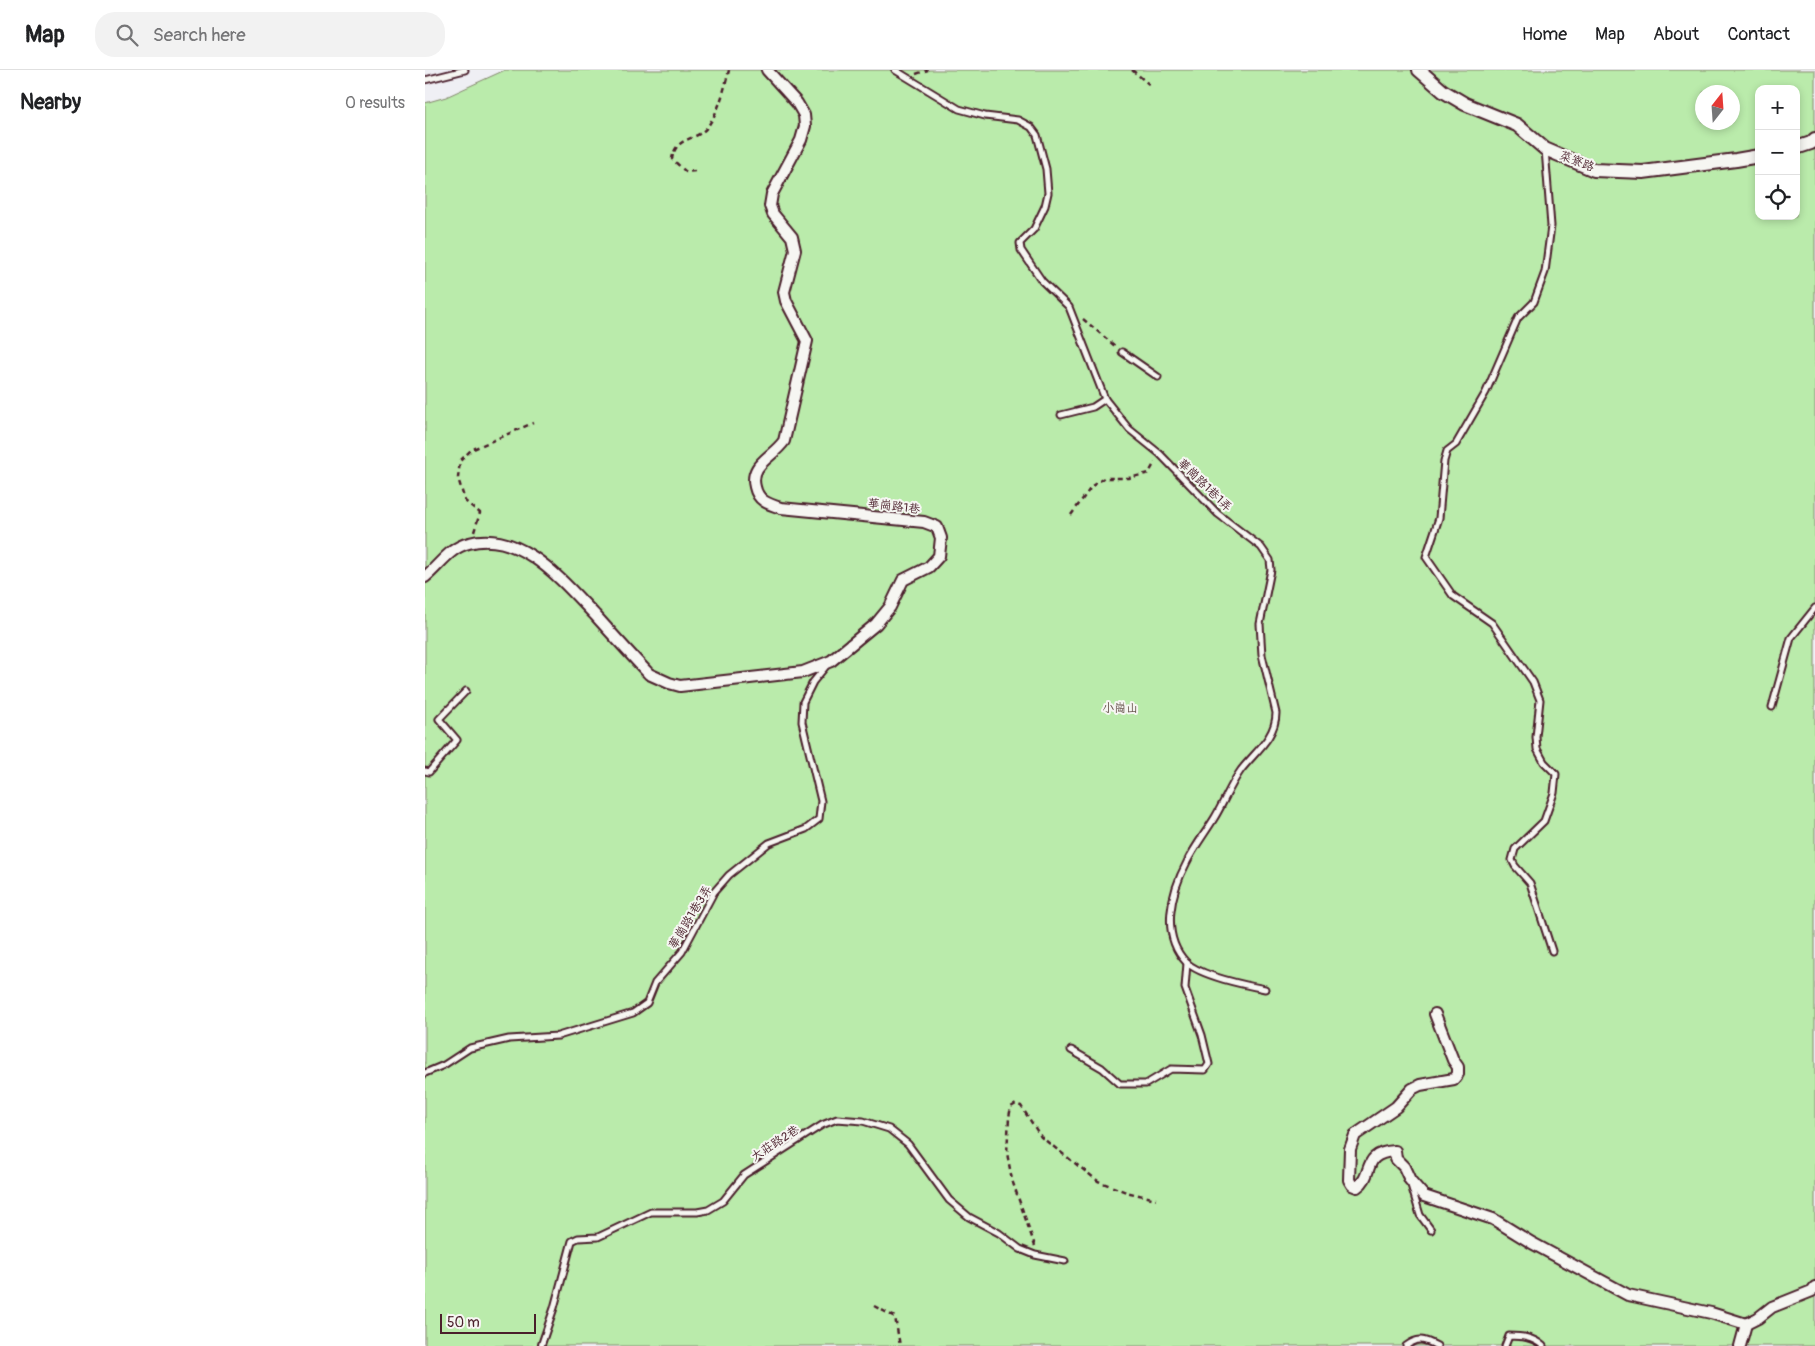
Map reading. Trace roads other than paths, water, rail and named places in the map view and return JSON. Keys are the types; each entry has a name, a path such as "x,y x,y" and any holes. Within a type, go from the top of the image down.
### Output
{"street":[{"name":"華崗路1巷","path":"425,577 451,551 470,542 494,541 515,547 555,573 649,674 680,686 803,672 831,661 876,624 890,607 903,580 929,567 939,556 941,538 937,527 924,522 781,508 767,504 757,495 753,478 757,467 779,448 784,441 807,341 786,301 784,292 795,250 792,237 773,214 770,206 772,194 801,140 805,126 804,115 797,103 767,70"},
{"name":"菜寮路","path":"1419,70 1443,91 1465,104 1517,125 1545,149 1594,170 1643,172 1755,157"},
{"path":"1800,147 1811,143 1815,139"},
{"path":"1435,1014 1453,1060 1458,1067 1458,1074 1454,1078 1420,1085 1412,1089 1396,1107 1355,1135 1350,1149 1349,1180 1352,1185 1357,1187 1361,1184 1375,1156 1384,1152 1395,1151 1396,1159 1404,1167 1410,1180 1424,1196 1493,1219 1628,1295 1711,1312 1746,1324 1758,1318 1772,1307 1812,1291 1815,1287"},
{"path":"1740,1346 1746,1324"}],"lane":[{"path":"425,80 465,70"},
{"name":"華崗路1巷1弄","path":"895,70 959,109 985,116 1018,120 1031,126 1037,135 1046,169 1048,193 1045,206 1034,229 1019,243 1021,250 1042,281 1069,307 1105,399 1129,429 1160,454 1218,514 1261,547 1270,560 1271,570 1260,624 1262,655 1276,713 1276,722 1273,731 1241,771 1215,818 1187,862 1175,889 1170,916 1171,935 1187,963"},
{"path":"1545,149 1551,226 1545,272 1534,302 1518,318 1486,392 1456,444 1447,451 1444,461 1439,518 1426,557 1453,596 1492,623 1533,682 1541,700 1536,737 1537,749 1544,762 1556,774 1555,793 1544,820 1515,849 1512,860 1530,883 1552,951"},
{"path":"1122,352 1158,377"},
{"path":"1061,415 1093,407 1105,399"},
{"path":"1772,707 1791,638 1815,608"},
{"name":"華崗路1巷3弄","path":"425,1073 444,1065 470,1048 509,1039 557,1036 633,1013 647,1003 655,982 682,952 714,892 729,875 769,843 806,829 819,819 821,800 803,722 803,702 813,682 831,661"},
{"path":"425,771 429,772 457,740 439,719 466,691"},
{"path":"1071,1050 1102,1068 1120,1084 1146,1084 1171,1069 1205,1070 1209,1064 1202,1035 1185,988 1187,963 1217,977 1265,988"},
{"name":"大莊路2巷","path":"541,1346 554,1308 572,1241 578,1238 598,1237 651,1212 697,1212 709,1210 723,1201 744,1175 822,1124 837,1119 863,1121 889,1129 908,1144 949,1200 969,1217 999,1233 1020,1249 1035,1255 1065,1261"},
{"path":"1410,1180 1420,1215 1431,1230"},
{"path":"1505,1346 1509,1336 1524,1336 1543,1346"},
{"path":"1406,1346 1415,1339 1425,1340 1437,1346"}],"park label":[{"name":"小崗山","path":"1120,708"}]}
